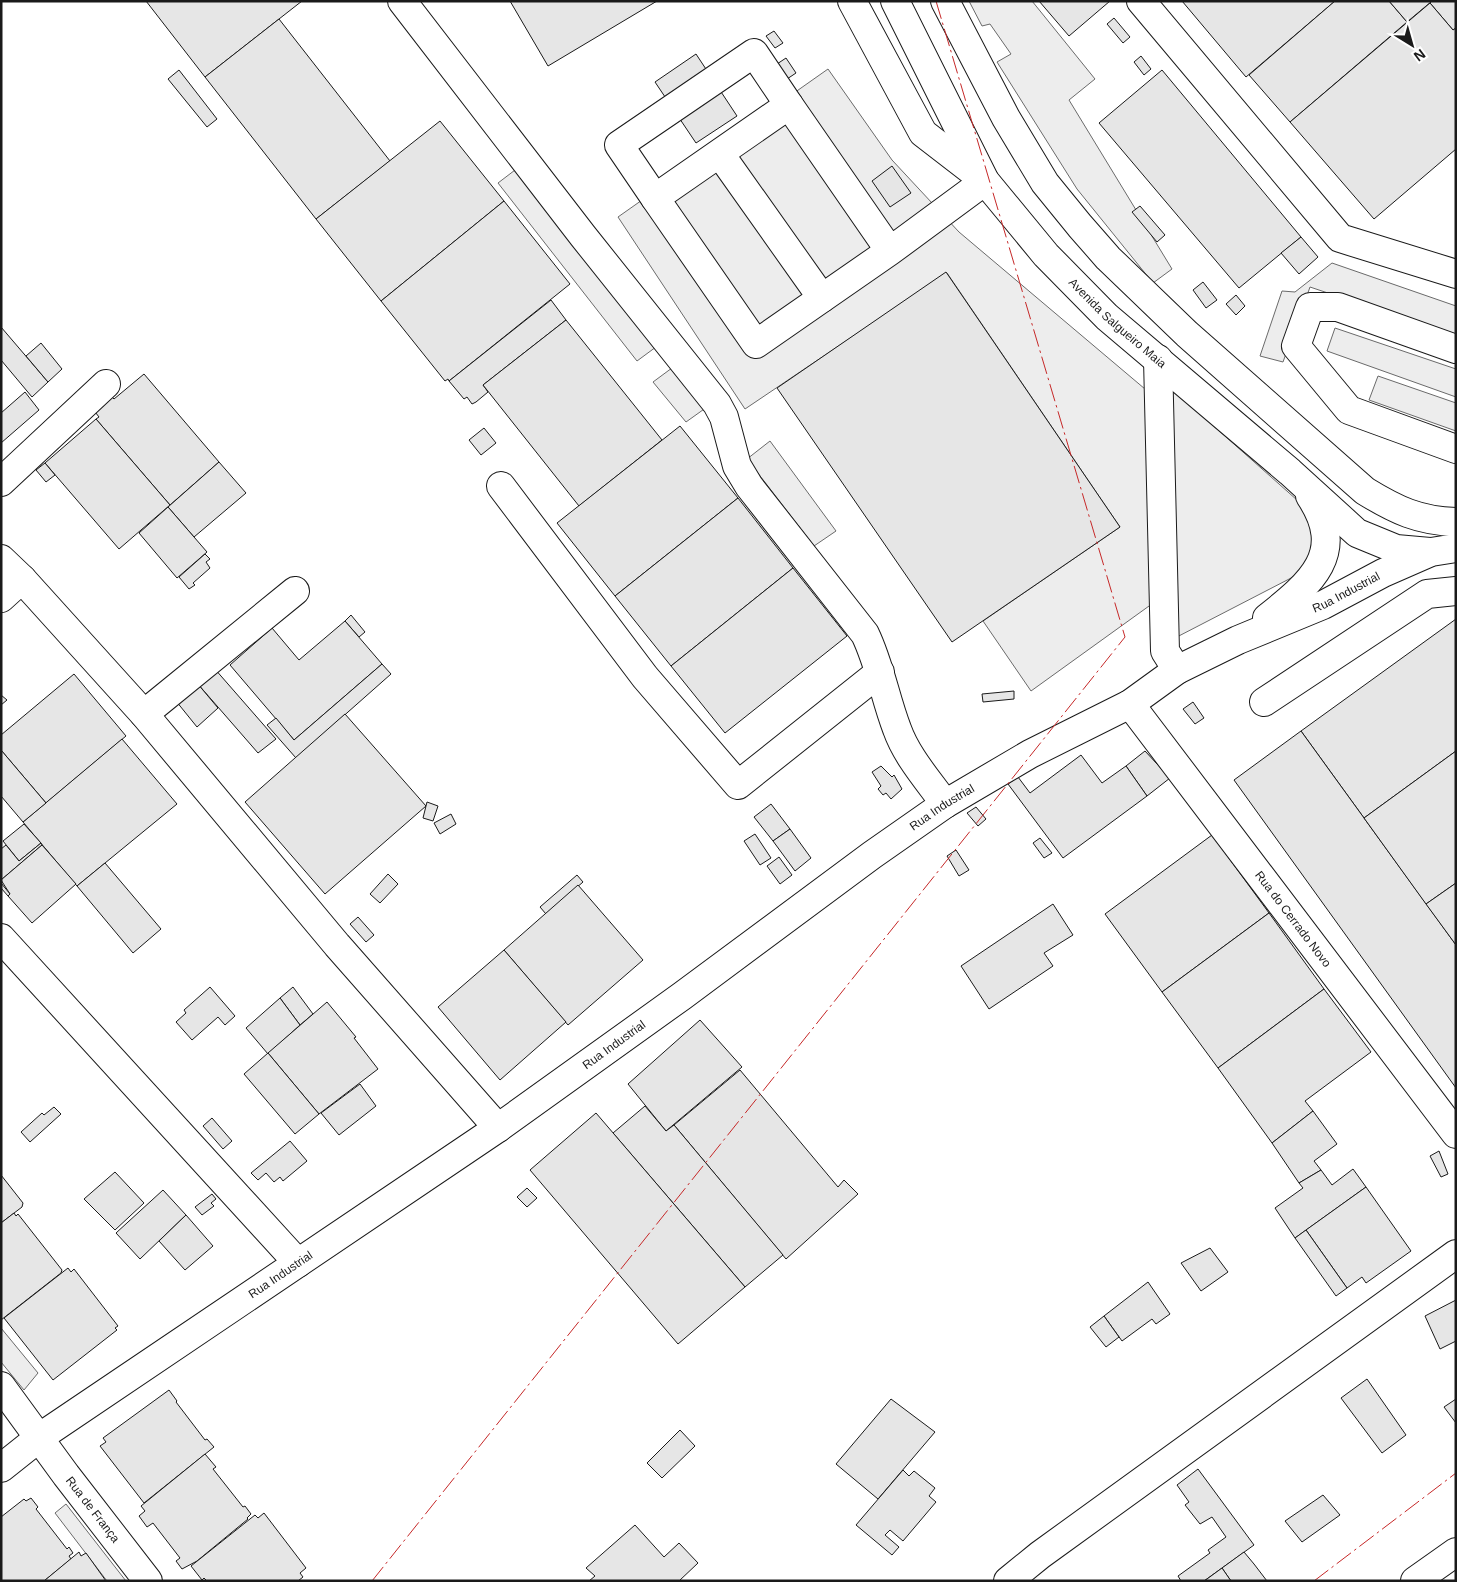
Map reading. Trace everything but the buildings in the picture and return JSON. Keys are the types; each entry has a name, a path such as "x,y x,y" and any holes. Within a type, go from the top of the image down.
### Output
{"street":[{"path":"402,1 583,236 717,404 724,417 737,466 748,486 865,634 880,672 897,730 907,752 945,804"},
{"path":"852,1 922,133 985,181 890,251 756,344 619,145 754,53 890,251"},
{"name":"Avenida Salgueiro Maia","path":"895,1 985,181 1046,255 1107,317 1158,358 1357,533 1396,548 1444,550"},
{"path":"944,1 1006,118 1045,182 1108,258 1187,334 1365,491 1395,509 1417,517 1447,522"},
{"path":"1141,1 1340,238 1456,274"},
{"path":"655,198 789,105"},
{"path":"720,154 822,298"},
{"path":"1456,349 1338,307 1310,307 1296,346 1349,410 1456,450"},
{"path":"1158,358 1165,651 1177,670"},
{"path":"1,482 106,384"},
{"name":"Rua Industrial","path":"1238,640 1299,593 1315,574 1324,559 1326,544 1321,513 1302,484"},
{"path":"501,486 645,677 738,785 880,672"},
{"name":"Rua Industrial","path":"1,1468 40,1437 498,1128 945,804 1030,754 1130,704 1177,670 1238,640 1323,605 1383,573 1444,550"},
{"path":"1,559 22,579 144,714 337,945 498,1128"},
{"path":"1,598 22,579"},
{"path":"144,714 295,591"},
{"path":"1264,702 1427,594 1456,591"},
{"name":"Rua do Cerrado Novo","path":"1130,704 1456,1134"},
{"path":"1,938 298,1262"},
{"path":"1008,1581 1040,1554 1456,1254"},
{"name":"Rua de França","path":"1,1386 66,1475 148,1581"},
{"path":"1415,1581 1456,1552"}],"shaded area":[{"path":"969,1 1032,1 1095,79 1069,100 1172,269 1153,283 1077,189 997,62 1011,54 990,24 982,26"},
{"path":"828,69 892,160 959,232 1145,389 1156,601 1031,691 983,621 1120,527 947,273 745,409 618,217"},
{"path":"519,167 660,344 637,361 498,183"},
{"path":"1332,263 1456,306 1456,336 1310,287 1283,362 1260,356 1282,291 1295,292"},
{"path":"1335,328 1456,369 1456,397 1327,351"},
{"path":"676,365 707,407 686,422 653,382"},
{"path":"1378,376 1456,403 1456,431 1369,400"},
{"path":"1163,381 1306,508 1313,520 1314,553 1303,569 1293,577 1173,639"},
{"path":"770,441 836,531 814,546 747,459"},
{"path":"1,1328 38,1373 24,1390 1,1362"},
{"path":"66,1504 126,1581 107,1581 55,1513"}],"power":[{"path":"372,1581 1125,637 936,1"},
{"path":"1314,1581 1456,1473"}]}
